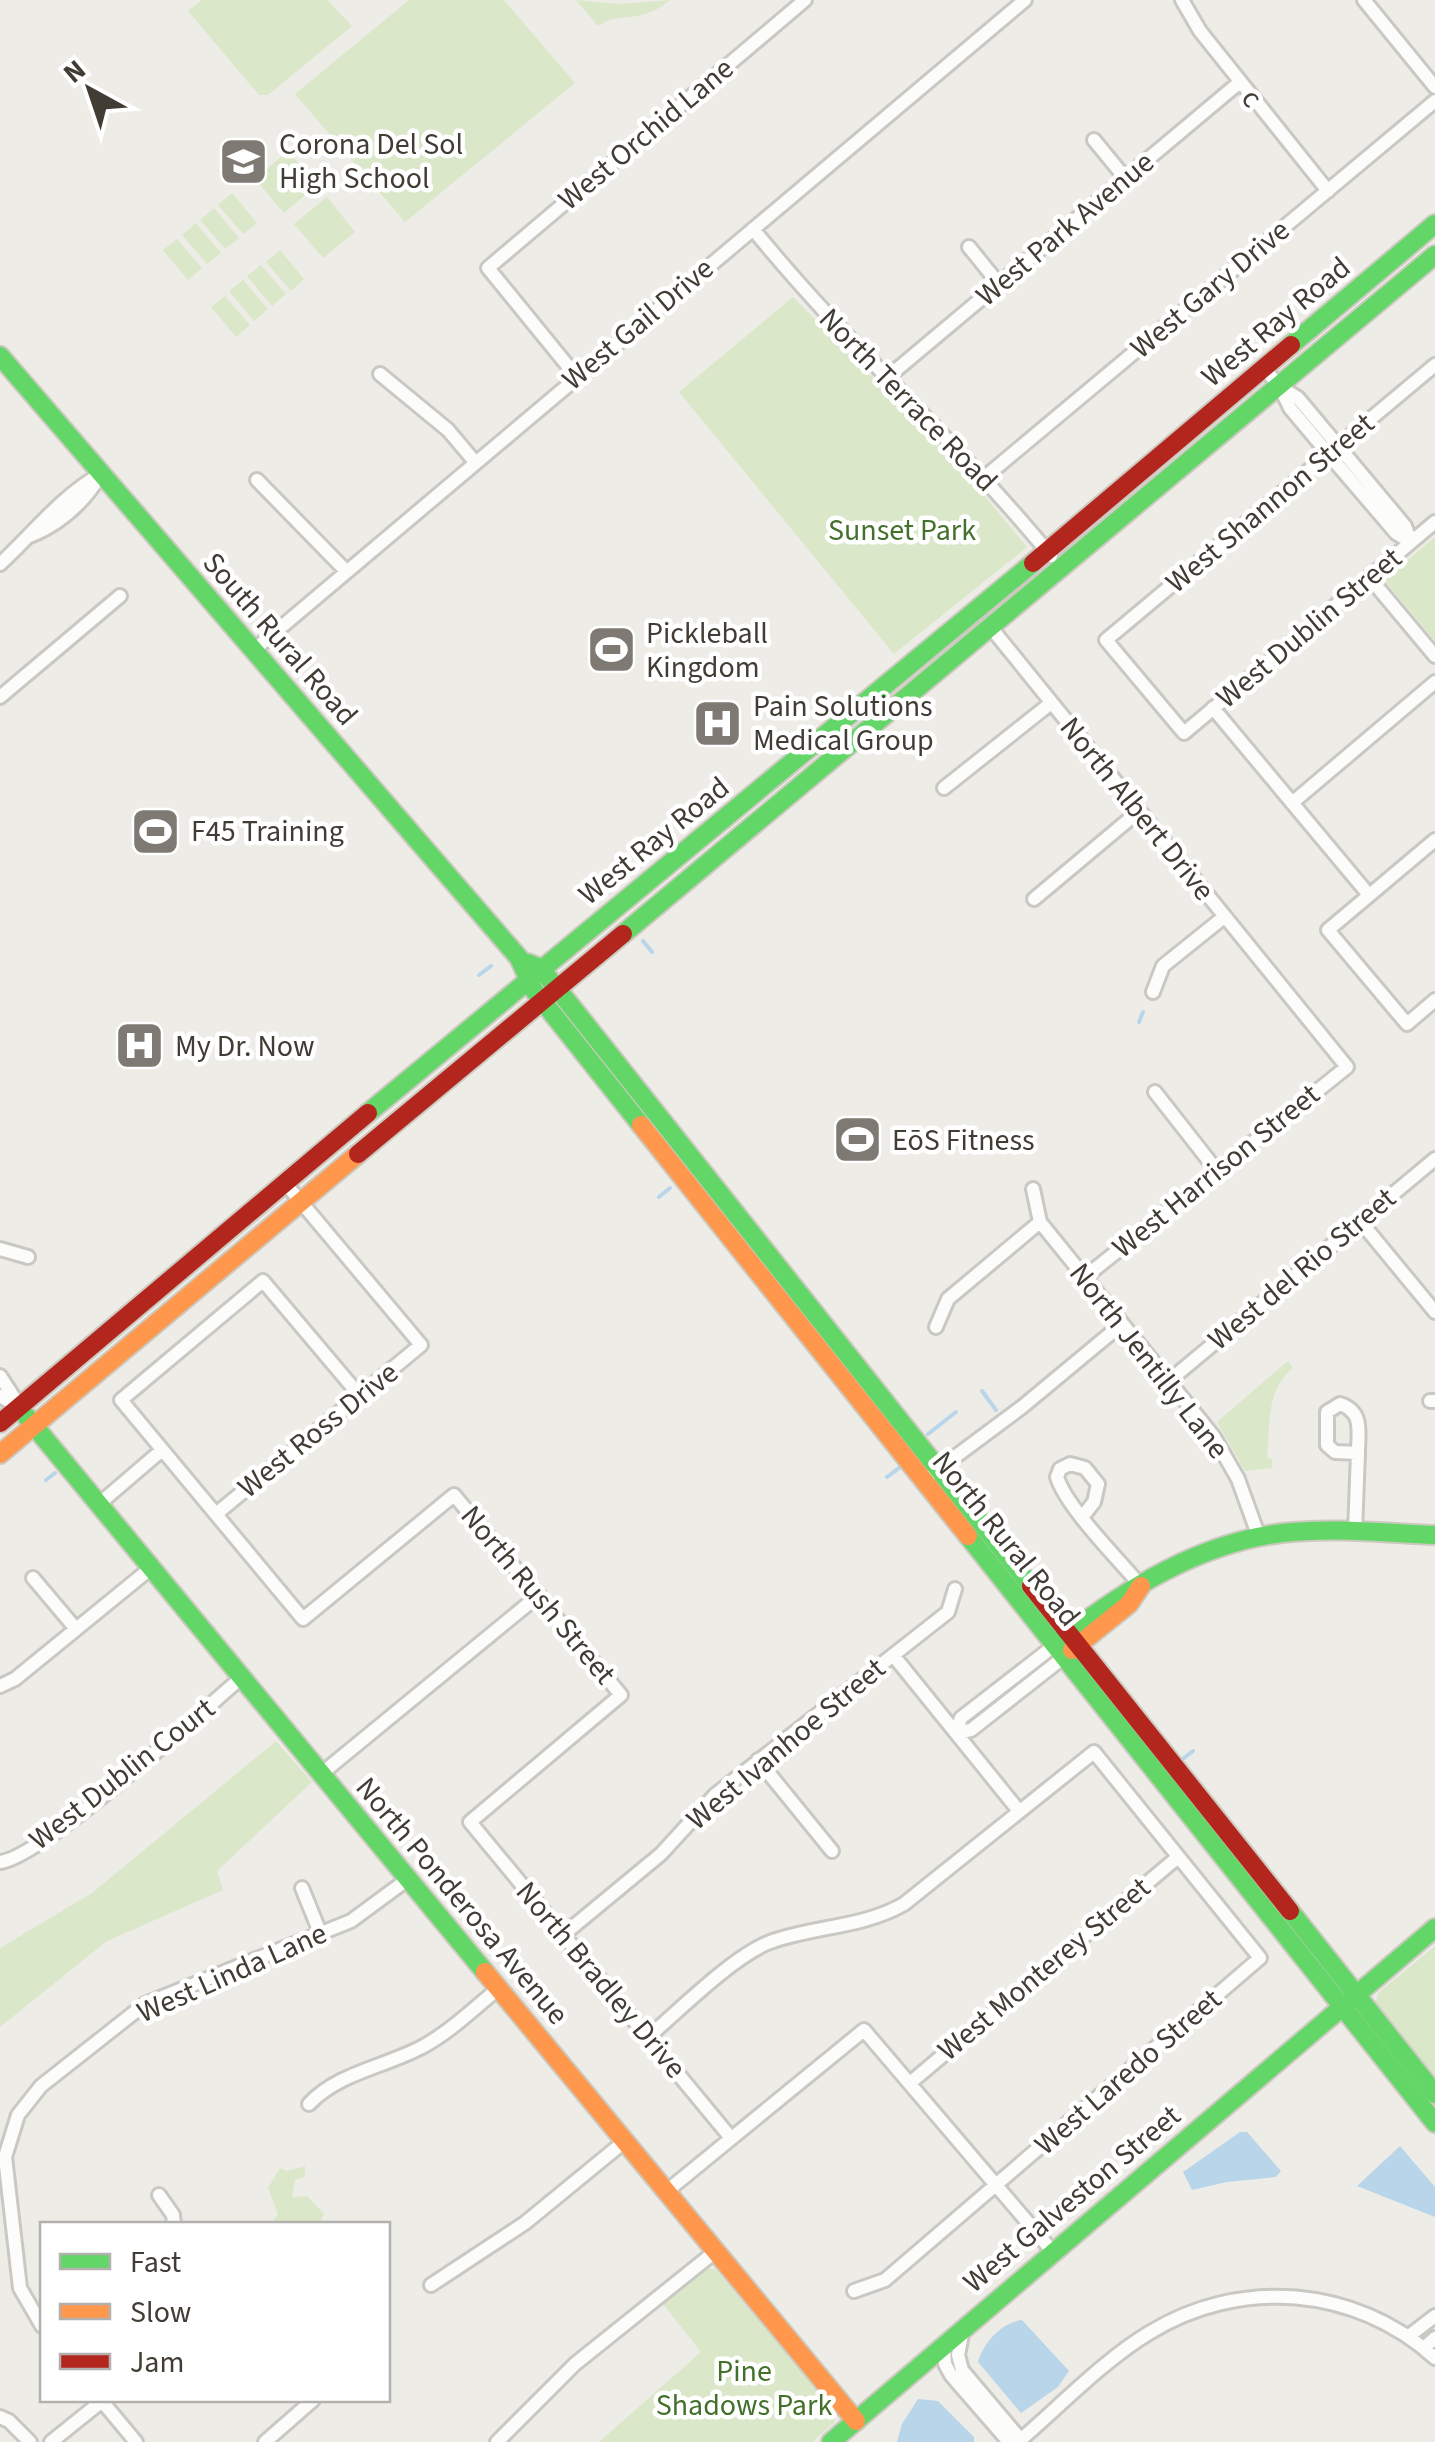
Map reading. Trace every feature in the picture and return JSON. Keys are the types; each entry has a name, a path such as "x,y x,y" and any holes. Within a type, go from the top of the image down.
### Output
{"main road":[{"name":"West Ray Road","path":"0,1423 26,1416 301,1201 541,983 786,770 1435,224"},
{"name":"West Ray Road","path":"0,1454 26,1416 285,1183 800,788 1435,255"},
{"name":"South Rural Road","path":"0,356 541,983"},
{"path":"786,770 800,788"},
{"name":"North Rural Road","path":"541,983 1349,2000 1435,2123"},
{"name":"North Ponderosa Avenue","path":"26,1416 856,2421"},
{"path":"1067,1645 1122,1592 1141,1586 1199,1554 1259,1536 1355,1532 1435,1535"},
{"name":"West Galveston Street","path":"831,2442 1435,1928"},
{"name":"North Rural Road","path":"1349,2000 1435,2094"}],"street":[{"name":"West Orchid Lane","path":"576,376 488,268 804,0"},
{"name":"West Gail Drive","path":"254,650 1024,0"},
{"name":"c","path":"1182,0 1200,31 1328,192"},
{"path":"1364,0 1435,87"},
{"name":"West Park Avenue","path":"889,376 1240,82"},
{"name":"West Gary Drive","path":"985,477 1435,101"},
{"path":"1094,140 1126,179"},
{"name":"North Terrace Road","path":"753,229 823,313 985,477 1063,570"},
{"path":"969,247 999,284"},
{"name":"West Shannon Street","path":"1184,733 1106,640 1435,365"},
{"path":"1264,368 1298,398 1396,533 1411,542"},
{"path":"380,374 448,430 475,462"},
{"path":"0,564 45,516 101,474"},
{"path":"258,480 346,571"},
{"name":"West Dublin Street","path":"1184,733 1435,522"},
{"path":"1369,578 1435,656"},
{"path":"0,697 120,596"},
{"name":"North Albert Drive","path":"992,629 1346,1066"},
{"path":"1292,803 1435,682"},
{"path":"944,788 1052,702"},
{"path":"1213,708 1369,895"},
{"path":"1034,900 1138,812"},
{"path":"1435,840 1328,930 1407,1024 1435,1000"},
{"path":"1153,992 1164,966 1224,917"},
{"path":"1268,1001 1283,989"},
{"name":"West Harrison Street","path":"1085,1276 1346,1066"},
{"path":"1155,1092 1216,1171"},
{"name":"West del Rio Street","path":"1170,1380 1435,1158"},
{"path":"285,1183 301,1201"},
{"name":"North Jentilly Lane","path":"1033,1189 1040,1222 1214,1436 1238,1478 1259,1536"},
{"name":"West Ross Drive","path":"216,1514 421,1345 301,1201"},
{"path":"1360,1220 1435,1312"},
{"path":"936,1328 948,1299 1040,1222"},
{"path":"0,1249 28,1257"},
{"path":"216,1514 121,1400 263,1281 360,1396"},
{"path":"931,1474 1022,1408 1122,1324"},
{"path":"0,1376 26,1416"},
{"path":"0,1396 26,1416"},
{"path":"99,1504 162,1450"},
{"path":"1355,1532 1358,1453"},
{"name":"North Rush Street","path":"216,1514 303,1619 454,1495 539,1596 621,1696 470,1822"},
{"path":"1083,1516 1141,1586"},
{"path":"0,1686 15,1679 152,1568"},
{"path":"33,1578 76,1630"},
{"name":"West Ivanhoe Street","path":"563,1934 646,1868 705,1804 948,1612 955,1589"},
{"path":"321,1774 539,1596"},
{"path":"956,1733 960,1718 1067,1645"},
{"path":"892,1655 1019,1811"},
{"name":"West Dublin Court","path":"0,1862 10,1861 58,1830 241,1678"},
{"path":"648,2037 756,1948 882,1917 904,1904 1094,1752 1178,1856"},
{"path":"758,1760 832,1851"},
{"name":"North Bradley Drive","path":"470,1822 731,2138"},
{"name":"West Laredo Street","path":"854,2290 885,2280 1260,1958 1178,1856"},
{"name":"West Monterey Street","path":"910,2082 1178,1856"},
{"name":"West Linda Lane","path":"40,2323 20,2288 5,2157 18,2115 40,2086 145,2004 321,1935 365,1913 408,1879"},
{"path":"302,1888 321,1935"},
{"path":"310,2104 325,2087 395,2060 437,2038 498,1989"},
{"path":"667,2191 864,2030 1052,2252"},
{"path":"431,2285 525,2223 625,2141"},
{"path":"159,2195 174,2222"},
{"path":"498,2442 575,2364 716,2251"},
{"path":"1016,2441 1144,2336 1181,2316 1224,2302 1283,2296 1337,2303 1409,2336 1435,2358"},
{"path":"1409,2336 1435,2316"},
{"path":"963,2329 958,2356 962,2370 1016,2441"},
{"path":"1424,2348 1435,2338"},
{"path":"944,2345 945,2364 951,2375 1016,2441"},
{"path":"50,2442 99,2402"},
{"path":"103,2402 136,2442"},
{"path":"264,2442 311,2402"},
{"path":"0,2417 10,2421 30,2442"}],"green space":[{"path":"202,0 327,0 352,26 268,95 259,95 188,11"},
{"path":"409,0 504,0 575,83 405,222 295,94"},
{"path":"576,0 620,4 670,0 649,13 598,26"},
{"path":"288,151 317,185 284,213 255,179"},
{"path":"232,193 257,223 243,234 218,205"},
{"path":"327,197 355,232 323,258 294,224"},
{"path":"214,208 239,238 225,249 200,220"},
{"path":"196,223 221,253 207,264 182,235"},
{"path":"177,239 202,268 188,280 163,250"},
{"path":"280,250 304,279 291,291 266,262"},
{"path":"261,265 286,294 272,306 247,276"},
{"path":"243,280 268,309 254,321 229,291"},
{"path":"225,296 250,325 236,337 211,307"},
{"name":"Sunset Park","path":"793,297 951,456 1027,547 894,654 679,392"},
{"path":"1435,537 1435,641 1384,580"},
{"path":"1288,1361 1293,1368 1278,1386 1271,1409 1267,1458 1272,1459 1272,1468 1245,1471 1217,1422"},
{"path":"276,1741 312,1782 217,1871 223,1890 107,1941 0,2027 0,1948 92,1893"},
{"path":"1435,1946 1435,2082 1375,2002 1379,1992"},
{"path":"305,2166 305,2177 295,2180 292,2197 307,2196 324,2214 320,2222 272,2222 278,2214 268,2188 280,2168 287,2171"},
{"name":"Pine Shadows Park","path":"709,2268 716,2270 832,2408 835,2422 812,2442 599,2442 701,2352 663,2304"}],"water":[{"path":"1240,2132 1247,2132 1281,2171 1276,2177 1192,2190 1183,2172"},
{"path":"1400,2146 1435,2187 1435,2217 1357,2186"},
{"path":"1022,2320 1069,2371 1058,2387 1021,2413 978,2362 994,2335"},
{"path":"918,2399 938,2401 974,2437 974,2442 897,2442 902,2424"}],"waterway":[{"path":"643,941 652,952"},
{"path":"479,975 491,966"},
{"path":"1139,1022 1143,1012"},
{"path":"659,1197 670,1188"},
{"path":"982,1391 996,1410"},
{"path":"928,1434 956,1412"},
{"path":"887,1477 899,1468"},
{"path":"46,1480 55,1473"},
{"path":"1184,1758 1193,1751"}],"traffic: fast":[{"path":"1291,345 1435,224"},
{"path":"623,934 1435,255"},
{"path":"0,356 519,958 533,989 641,1125"},
{"path":"368,1113 1033,563"},
{"path":"528,963 540,968 556,987 1031,1586"},
{"path":"26,1416 485,1972"},
{"path":"1063,1638 1166,1570 1252,1538 1320,1530 1435,1535"},
{"path":"968,1536 1435,2123"},
{"path":"1290,1911 1435,2094"},
{"path":"831,2442 1435,1928"}],"traffic: slow":[{"path":"641,1125 968,1536"},
{"path":"0,1454 358,1154"},
{"path":"1072,1650 1129,1604 1141,1586"},
{"path":"485,1972 856,2421"}],"traffic: jam":[{"path":"1033,563 1291,345"},
{"path":"358,1154 623,934"},
{"path":"0,1423 368,1113"},
{"path":"1031,1586 1290,1911"}],"place":[{"name":"Corona Del Sol High School","path":"244,161"},
{"name":"Pickleball Kingdom","path":"611,650"},
{"name":"Pain Solutions Medical Group","path":"718,723"},
{"name":"F45 Training","path":"156,831"},
{"name":"My Dr. Now","path":"140,1046"},
{"name":"EōS Fitness","path":"857,1140"}]}
